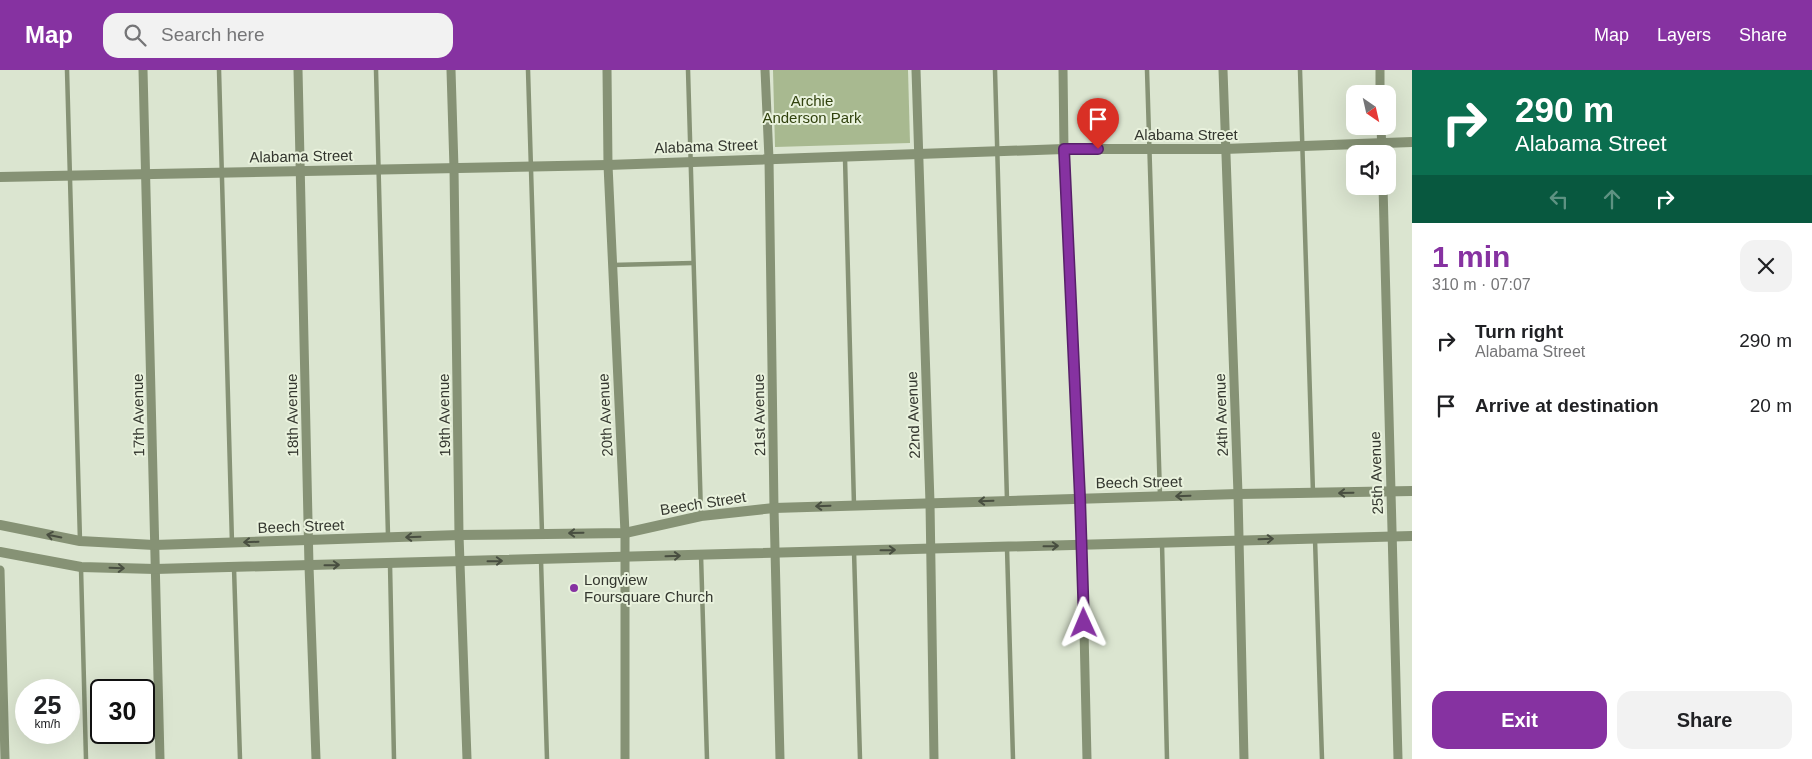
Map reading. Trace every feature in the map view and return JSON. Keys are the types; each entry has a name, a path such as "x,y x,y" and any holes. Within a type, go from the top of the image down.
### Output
{"street":[{"name":"17th Avenue","path":"143,70 160,759"},
{"name":"18th Avenue","path":"298,70 309,566 316,759"},
{"name":"19th Avenue","path":"451,70 459,535 467,759"},
{"name":"20th Avenue","path":"607,70 608,165 625,533 625,759"},
{"name":"21st Avenue","path":"765,70 769,159 780,759"},
{"name":"22nd Avenue","path":"916,70 930,502 934,759"},
{"path":"1063,70 1064,149 1082,545 1087,759"},
{"name":"24th Avenue","path":"1223,70 1224,149 1238,494 1244,759"},
{"path":"1380,70 1380,85"},
{"name":"Alabama Street","path":"1396,145 1412,142"},
{"name":"Alabama Street","path":"0,177 608,165 1064,149 1346,147"},
{"name":"25th Avenue","path":"1383,195 1398,759"},
{"name":"Beech Street","path":"0,525 80,541 154,545 459,535 625,533 701,516 774,508 1238,494 1412,492"},
{"path":"0,552 81,567 155,569 1412,536"},
{"path":"0,570 5,759"}],"lane":[{"path":"67,70 80,541"},
{"path":"219,70 232,543"},
{"path":"376,70 388,538"},
{"path":"528,70 542,534"},
{"path":"688,70 701,516"},
{"path":"995,70 1007,500"},
{"path":"1146,70 1160,497"},
{"path":"1300,70 1313,493"},
{"path":"845,156 854,505"},
{"path":"612,265 693,263"},
{"path":"1315,538 1322,759"},
{"path":"1162,542 1167,759"},
{"path":"1007,547 1013,759"},
{"path":"854,550 860,759"},
{"path":"701,555 706,759"},
{"path":"541,560 547,759"},
{"path":"390,564 394,759"},
{"path":"81,567 86,759"},
{"path":"234,567 240,759"}],"green space":[{"name":"Archie Anderson Park","path":"773,70 908,70 910,143 775,147"}],"place":[{"name":"Longview Foursquare Church","path":"574,588"}],"route":[{"path":"1084,623 1064,149 1098,149"}]}
